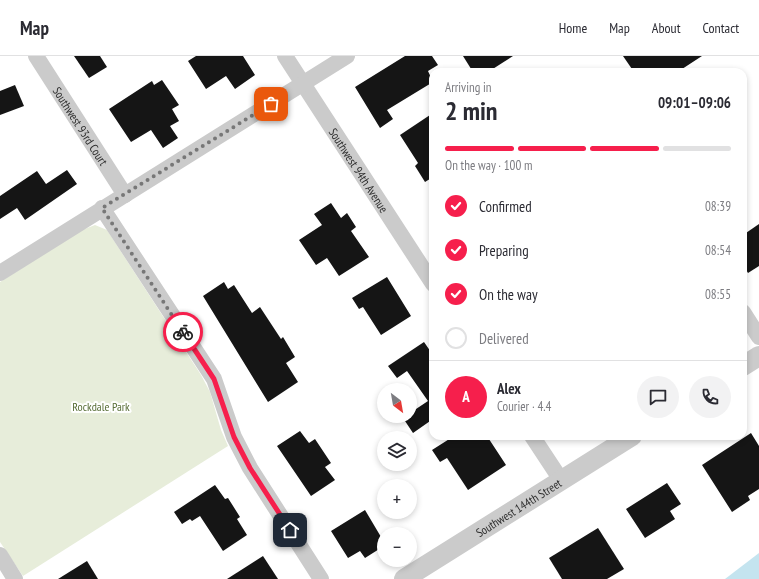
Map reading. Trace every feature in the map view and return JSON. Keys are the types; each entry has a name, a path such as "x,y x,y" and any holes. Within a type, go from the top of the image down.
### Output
{"street":[{"name":"Southwest 93rd Court","path":"36,56 125,195"},
{"name":"Southwest 94th Avenue","path":"285,56 429,278"},
{"path":"0,273 347,56"},
{"path":"102,208 212,375 234,437 250,468 322,579"},
{"path":"747,318 759,337"},
{"path":"747,364 759,356"},
{"path":"535,440 561,480"},
{"name":"Southwest 144th Street","path":"404,579 626,440"},
{"path":"0,555 15,579"}],"green space":[{"name":"Rockdale Park","path":"95,225 107,230 201,375 210,392 221,430 228,446 23,576 0,542 0,282 82,230"}],"water":[{"path":"759,553 759,579 725,579"}],"building":[{"path":"74,56 100,56 107,67 89,78"},
{"path":"196,56 243,56 255,75 235,89 226,76 206,89 188,61"},
{"path":"405,56 432,56 438,65 433,68 429,68 429,84 387,110 393,119 380,128 355,87"},
{"path":"463,56 513,56 494,68 470,68"},
{"path":"623,56 702,56 684,68 631,68"},
{"path":"162,80 179,105 172,109 179,121 170,126 178,138 163,148 151,130 131,142 109,109 152,81 154,85"},
{"path":"15,85 24,106 0,115 0,91"},
{"path":"429,116 429,180 425,182 415,166 418,163 400,135"},
{"path":"67,170 77,184 25,220 17,208 0,219 0,196 37,171 46,184"},
{"path":"331,203 341,218 347,213 356,227 351,231 369,257 339,276 327,258 316,265 299,240 322,225 314,214"},
{"path":"759,224 759,266 748,273 747,271 747,232"},
{"path":"387,277 411,316 381,335 363,307 359,309 352,298"},
{"path":"224,282 228,289 234,285 252,313 260,307 281,339 283,337 295,357 286,363 298,382 268,402 203,296"},
{"path":"424,342 429,349 429,422 416,431 412,431 406,423 417,423 417,408 428,401 417,383 415,383 407,371 397,378 388,366"},
{"path":"300,431 309,443 315,439 331,463 325,467 335,480 311,496 277,446"},
{"path":"751,433 759,446 759,489 748,496 750,500 732,512 702,465 740,440 747,440 747,436"},
{"path":"448,440 490,440 506,465 468,490 447,458 440,462 432,450"},
{"path":"667,483 681,504 670,511 675,519 645,538 626,509"},
{"path":"215,485 225,499 228,498 240,517 237,519 247,535 223,551 200,516 192,521 190,519 182,524 174,512"},
{"path":"365,510 377,530 377,550 365,558 360,551 348,558 331,531"},
{"path":"598,528 624,569 607,579 562,579 549,558"},
{"path":"263,556 278,579 227,579"},
{"path":"87,561 98,579 58,579"}],"way so far":[{"path":"183,332 102,208 271,104"}],"route":[{"path":"183,332 214,379 234,437 250,468 290,530"}]}
